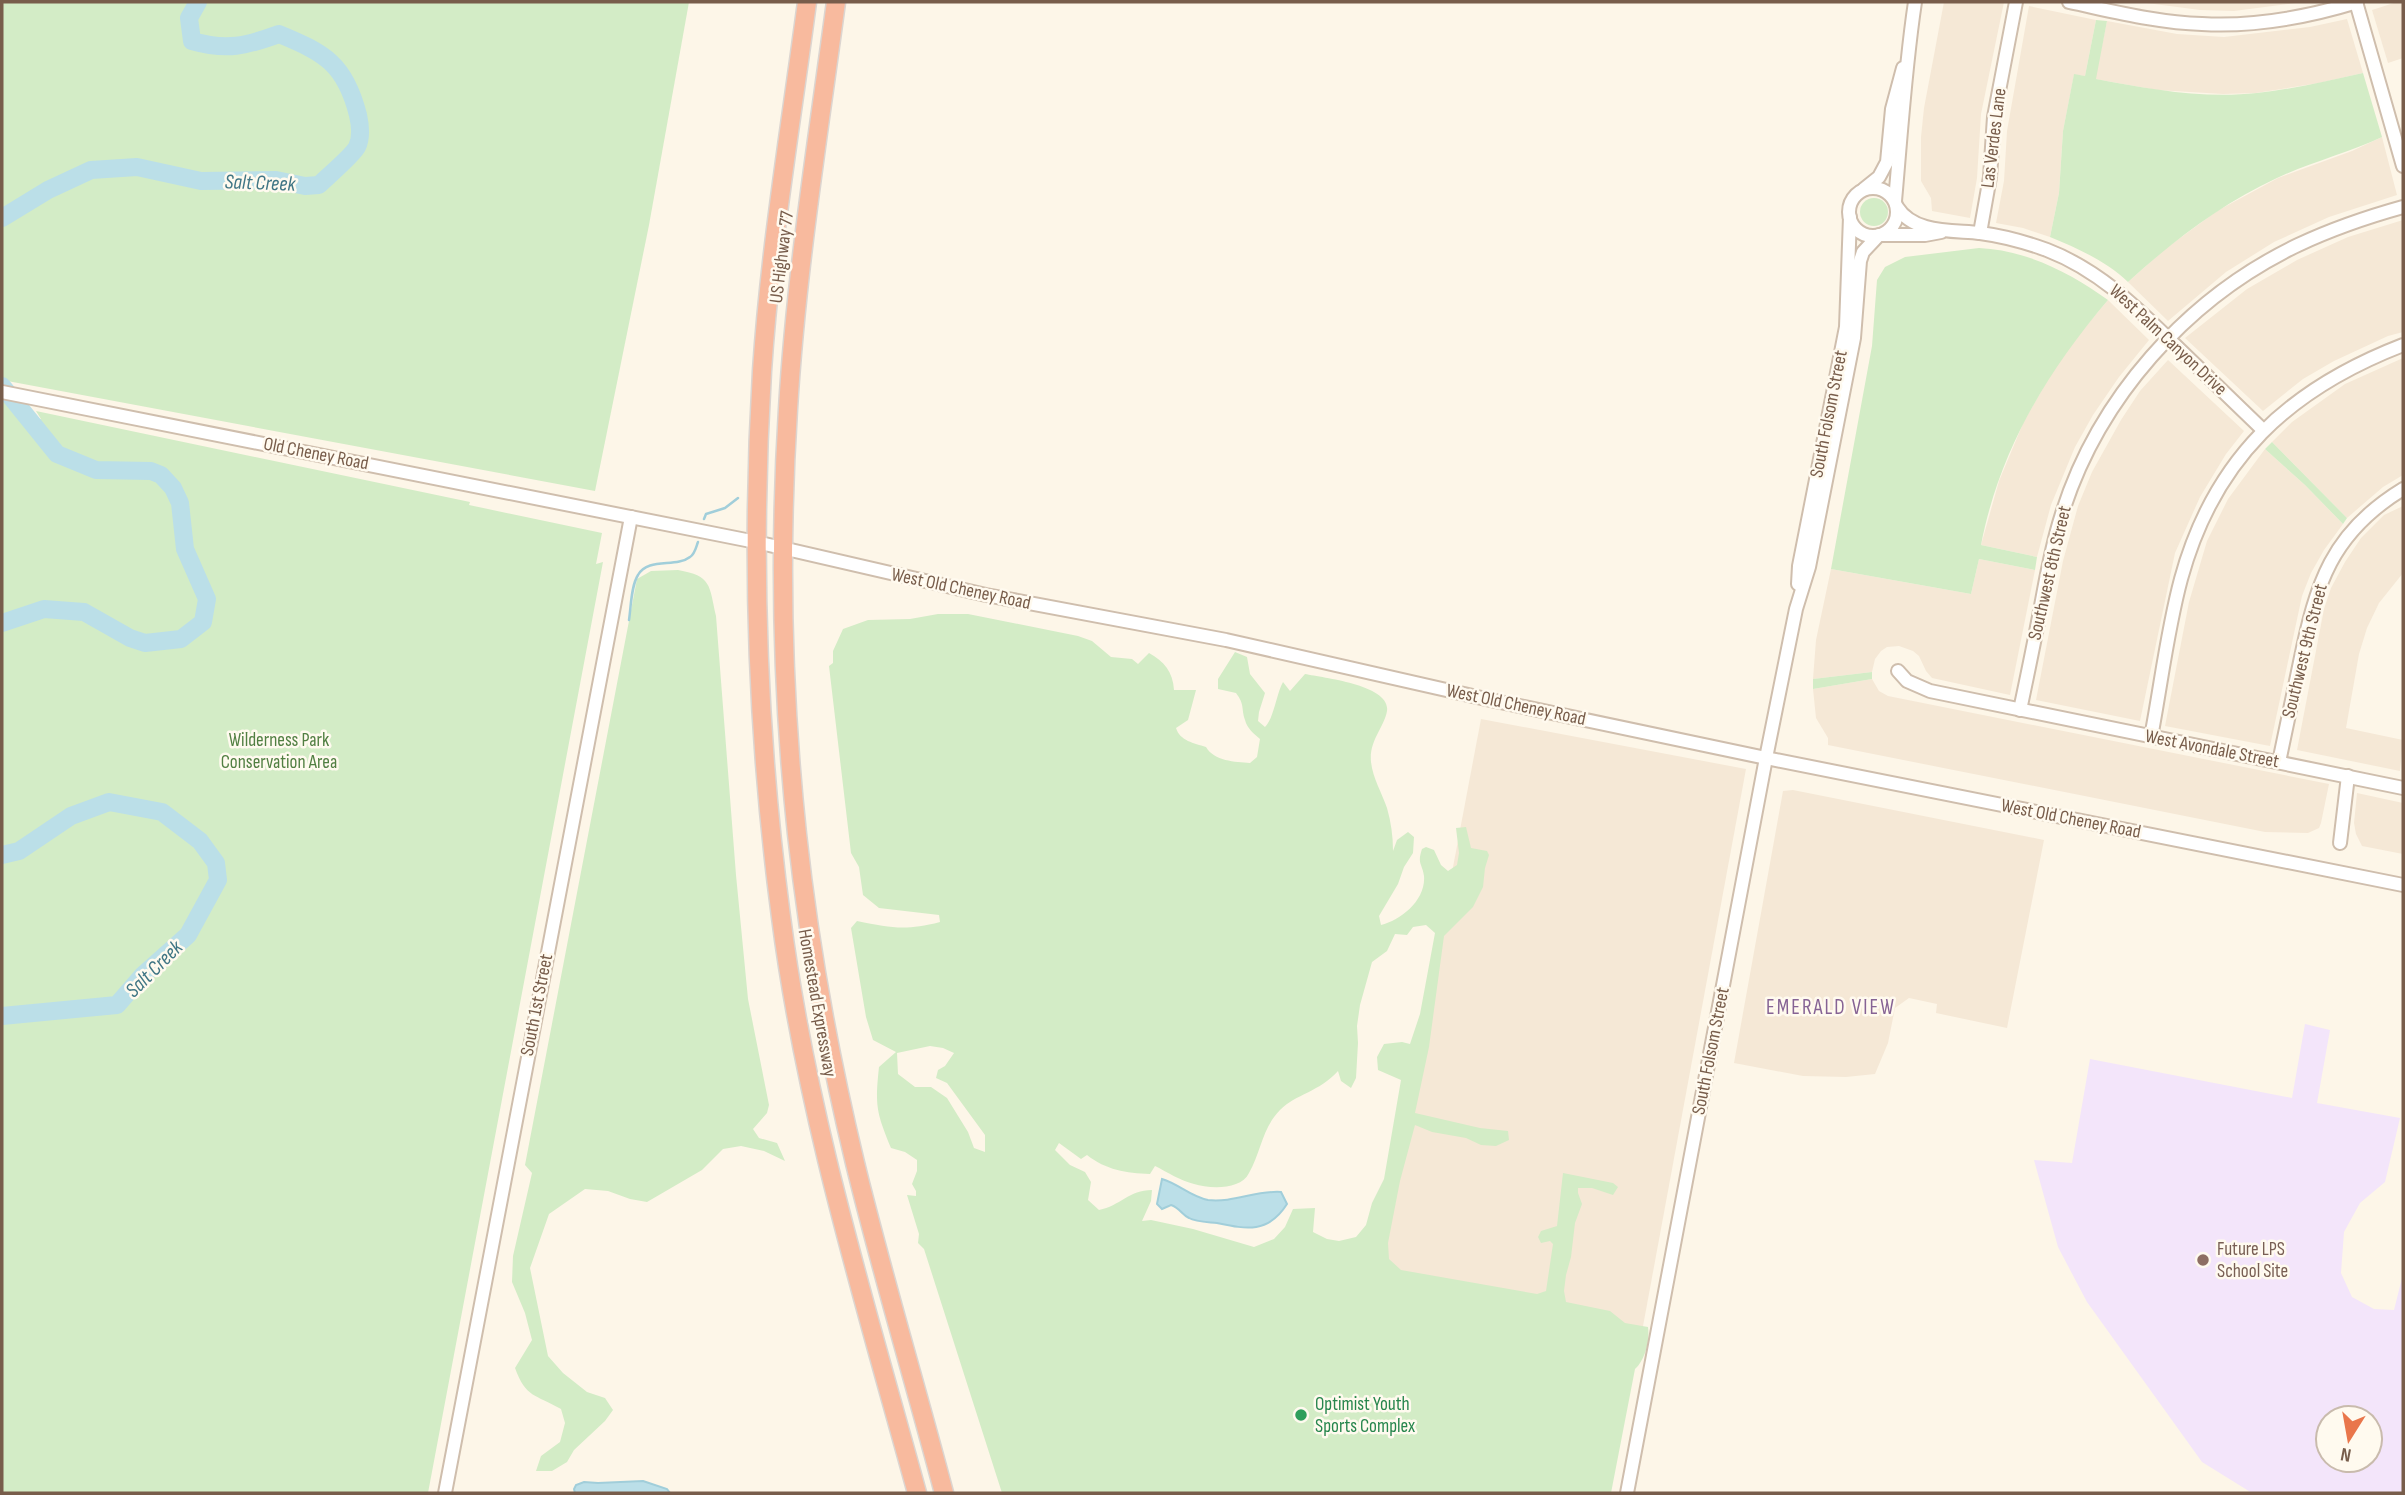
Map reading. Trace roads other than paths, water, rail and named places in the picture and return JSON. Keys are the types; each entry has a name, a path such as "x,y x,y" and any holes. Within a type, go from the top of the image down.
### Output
{"highway":[{"name":"US Highway 77","path":"758,508 763,368 770,285 807,2"},
{"name":"US Highway 77","path":"785,518 788,409 795,325 836,2"},
{"name":"Homestead Expressway","path":"758,508 758,674 764,760 781,920 795,1009 812,1094 842,1217 917,1493"},
{"name":"Homestead Expressway","path":"785,518 785,683 789,746 797,836 821,1004 858,1175 944,1493"}],"street":[{"path":"1906,58 1896,220 1888,231 1880,235 1864,234 1853,225 1850,218 1852,201 1879,177 1887,162 1892,109 1906,58 1915,2"},
{"name":"Las Verdes Lane","path":"1980,233 1990,177 1994,117 2017,2"},
{"path":"2069,2 2174,22 2228,25 2292,18 2356,2 2403,166"},
{"path":"1863,190 1885,190 1896,204"},
{"name":"West Palm Canyon Drive","path":"1896,204 1901,213 1914,222 1945,231 2015,239 2071,261 2100,278 2127,299 2263,430"},
{"name":"Southwest 8th Street","path":"2020,710 2054,540 2078,471 2107,416 2131,382 2168,338 2229,287 2274,258 2324,233 2403,207"},
{"name":"South Folsom Street","path":"1796,609 1799,566 1846,327 1850,218"},
{"name":"West Palm Canyon Drive","path":"1880,235 1925,235 1945,231"},
{"name":"South Folsom Street","path":"1627,1493 1766,758 1796,609 1809,567 1853,338 1860,261 1863,252 1880,235"},
{"path":"2151,737 2181,582 2193,543 2217,492 2263,430 2308,393 2334,376 2403,345"},
{"name":"Old Cheney Road","path":"2,393 631,516"},
{"name":"Southwest 9th Street","path":"2279,762 2310,613 2322,577 2342,544 2363,520 2403,489"},
{"name":"West Old Cheney Road","path":"631,516 986,595 1320,660 1486,699 1766,758 2403,885"},
{"name":"South 1st Street","path":"444,1493 631,516"},
{"name":"West Avondale Street","path":"1898,671 1907,681 1930,691 2403,788"},
{"path":"2340,843 2348,776"}],"water":[{"path":"1162,1179 1208,1200 1281,1192 1287,1204 1272,1220 1256,1227 1199,1221 1187,1217 1171,1205 1162,1209 1157,1204"},
{"path":"643,1481 667,1489 670,1493 575,1493 574,1489 576,1485 584,1482"}],"waterway":[{"name":"Salt Creek","path":"2,218 48,190 91,170 137,167 201,181 276,180 305,186 319,185 350,155 360,139 358,115 347,83 331,62 309,47 279,34 236,46 216,46 192,41 189,18 198,2"},
{"name":"Salt Creek","path":"2,386 57,454 96,470 151,471 161,475 173,488 180,503 185,549 207,599 203,622 181,639 145,643 130,638 84,612 44,609 2,623"},
{"path":"704,519 706,514 725,508 738,498"},
{"path":"629,620 638,575 648,566 677,562 690,557 698,542"},
{"name":"Salt Creek","path":"2,855 19,851 71,816 109,802 162,812 200,841 216,863 218,880 188,935 143,975 117,1005 2,1016"}],"place":[{"name":"Future LPS School Site","path":"2203,1260"},
{"name":"Optimist Youth Sports Complex","path":"1301,1415"}],"district":[{"name":"EMERALD VIEW","path":"1831,1007"}],"park label":[{"name":"Wilderness Park Conservation Area","path":"279,751"}]}
